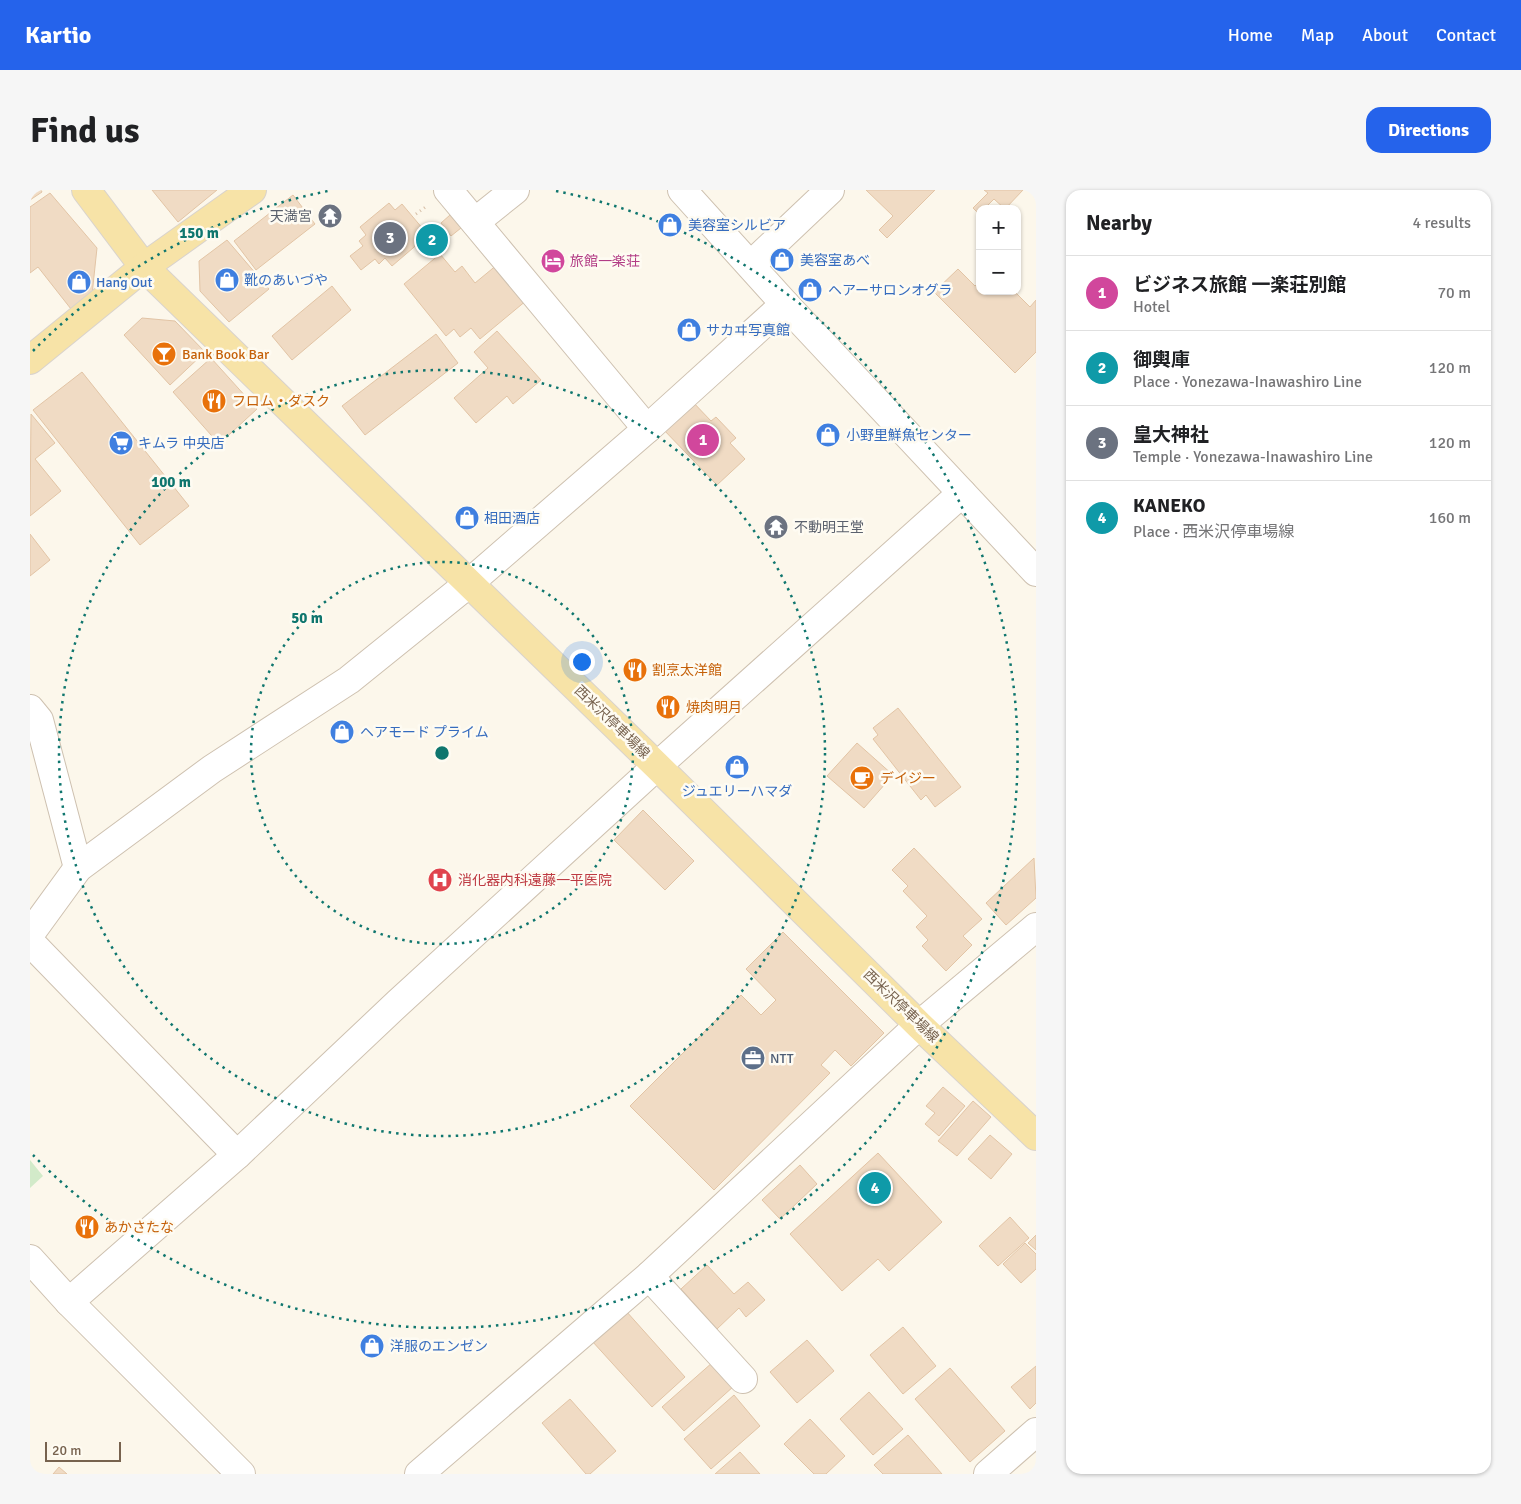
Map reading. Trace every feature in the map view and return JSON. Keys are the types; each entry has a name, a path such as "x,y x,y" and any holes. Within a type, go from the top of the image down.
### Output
{"main road":[{"name":"西米沢停車場線","path":"86,190 144,268 657,766 919,1025 1036,1136"},
{"path":"30,360 144,268 252,190"}],"street":[{"path":"448,190 647,430"},
{"path":"475,222 515,190"},
{"path":"682,190 785,304 1036,572"},
{"path":"751,265 830,190"},
{"path":"30,934 78,868 212,769 349,680 468,584 647,430 785,304"},
{"path":"69,1302 237,1155 405,996 657,766 962,493"},
{"path":"30,709 39,720 78,868"},
{"path":"419,1474 649,1276 919,1025 1036,928"},
{"path":"30,942 237,1155"},
{"path":"35,1276 69,1302 241,1474"},
{"path":"649,1276 742,1378"},
{"path":"988,1474 1036,1432"}],"green space":[{"path":"30,1160 43,1176 30,1188"}],"building":[{"path":"30,190 41,190 42,192 30,200"},
{"path":"152,190 217,190 178,222"},
{"path":"866,190 935,190 887,238 879,230 893,216"},
{"path":"984,190 1023,190 1009,205 1001,205 994,199 988,205 976,205 988,193"},
{"path":"50,193 97,248 92,295 71,309 38,267 30,273 30,207"},
{"path":"293,195 315,224 256,270 234,241"},
{"path":"389,203 395,210 402,204 423,229 415,236 420,242 392,266 385,258 379,264 375,259 361,270 350,256 363,246 359,241 366,235 360,227"},
{"name":"天満宮","path":"331,207 340,218 329,226 321,215"},
{"path":"450,215 461,228 451,236 441,223"},
{"path":"431,231 440,243 433,248 424,237"},
{"path":"227,240 269,289 229,322 200,291 199,261"},
{"path":"440,254 455,272 462,266 475,283 498,264 527,300 480,339 471,328 460,337 454,329 446,336 404,284"},
{"path":"958,269 976,285 976,295 1018,295 1030,307 1036,300 1036,352 1015,373 934,292"},
{"path":"332,286 351,310 292,360 272,336"},
{"path":"142,318 175,321 205,352 170,385 124,335"},
{"path":"497,331 541,380 513,404 507,396 476,423 454,398 488,368 474,352"},
{"path":"436,334 458,363 365,435 342,406"},
{"path":"211,358 257,409 219,444 173,392"},
{"path":"82,372 189,506 140,545 33,410"},
{"path":"691,400 711,421 716,417 736,438 730,443 745,459 717,485 661,427"},
{"path":"31,414 55,443 35,459 61,491 30,516"},
{"name":"不動明王堂","path":"774,518 785,527 777,536 767,526"},
{"path":"30,534 50,560 30,576"},
{"path":"898,708 961,787 935,807 926,795 921,800 873,739 878,735 873,728"},
{"path":"857,743 893,775 864,808 827,776"},
{"path":"643,810 694,861 665,890 614,840"},
{"path":"914,848 982,919 963,936 972,945 946,971 922,946 928,940 916,927 927,916 903,891 908,886 892,870"},
{"path":"1034,858 1036,898 1006,925 986,903"},
{"name":"NTT","path":"783,932 884,1033 851,1066 835,1050 821,1065 830,1073 714,1190 630,1106 741,995 761,1015 776,1000 746,969"},
{"path":"943,1087 965,1106 939,1136 925,1124 935,1113 926,1106"},
{"path":"973,1101 991,1117 957,1156 938,1141"},
{"path":"990,1135 1012,1154 991,1179 968,1159"},
{"path":"878,1153 942,1222 889,1271 878,1259 842,1291 790,1234"},
{"path":"800,1165 817,1184 780,1219 762,1200"},
{"path":"1010,1217 1029,1238 998,1266 979,1246"},
{"path":"1036,1235 1036,1250 1028,1243"},
{"path":"1025,1243 1036,1254 1036,1269 1021,1283 1003,1264"},
{"path":"707,1265 734,1294 748,1282 765,1300 746,1317 739,1308 717,1329 681,1289"},
{"path":"626,1311 685,1377 652,1407 592,1341"},
{"path":"903,1327 936,1366 903,1394 870,1355"},
{"path":"807,1340 834,1371 797,1403 770,1372"},
{"path":"713,1362 734,1386 684,1431 662,1407"},
{"path":"1036,1366 1036,1403 1030,1409 1011,1387"},
{"path":"950,1368 1005,1431 970,1462 915,1399"},
{"path":"869,1392 903,1429 873,1455 840,1419"},
{"path":"734,1395 760,1426 711,1469 684,1439"},
{"path":"570,1399 616,1451 590,1474 586,1474 542,1423"},
{"path":"810,1419 845,1456 826,1474 814,1474 784,1444"},
{"path":"908,1435 942,1474 883,1474 874,1465"},
{"path":"740,1452 760,1474 715,1474"},
{"path":"59,1467 67,1474 53,1474"}],"place":[{"name":"天満宮","path":"330,216"},
{"name":"美容室シルビア","path":"670,225"},
{"name":"皇大神社","path":"390,238"},
{"name":"御輿庫","path":"432,240"},
{"name":"美容室あべ","path":"782,260"},
{"name":"旅館一楽荘","path":"553,261"},
{"name":"靴のあいづや","path":"227,280"},
{"name":"Hang Out","path":"79,282"},
{"name":"ヘアーサロンオグラ","path":"810,290"},
{"name":"サカヰ写真館","path":"689,330"},
{"name":"Bank Book Bar","path":"164,354"},
{"name":"フロム・ダスク","path":"214,401"},
{"name":"小野里鮮魚センター","path":"828,435"},
{"name":"ビジネス旅館 一楽荘別館","path":"703,440"},
{"name":"キムラ 中央店","path":"121,443"},
{"name":"相田酒店","path":"467,518"},
{"name":"不動明王堂","path":"776,527"},
{"name":"割烹太洋館","path":"635,670"},
{"name":"焼肉明月","path":"668,707"},
{"name":"ヘアモード プライム","path":"342,732"},
{"name":"ジュエリーハマダ","path":"737,767"},
{"name":"デイジー","path":"862,778"},
{"name":"消化器内科遠藤一平医院","path":"440,880"},
{"name":"NTT","path":"753,1058"},
{"name":"KANEKO","path":"875,1188"},
{"name":"あかさたな","path":"87,1227"},
{"name":"洋服のエンゼン","path":"372,1346"}]}
